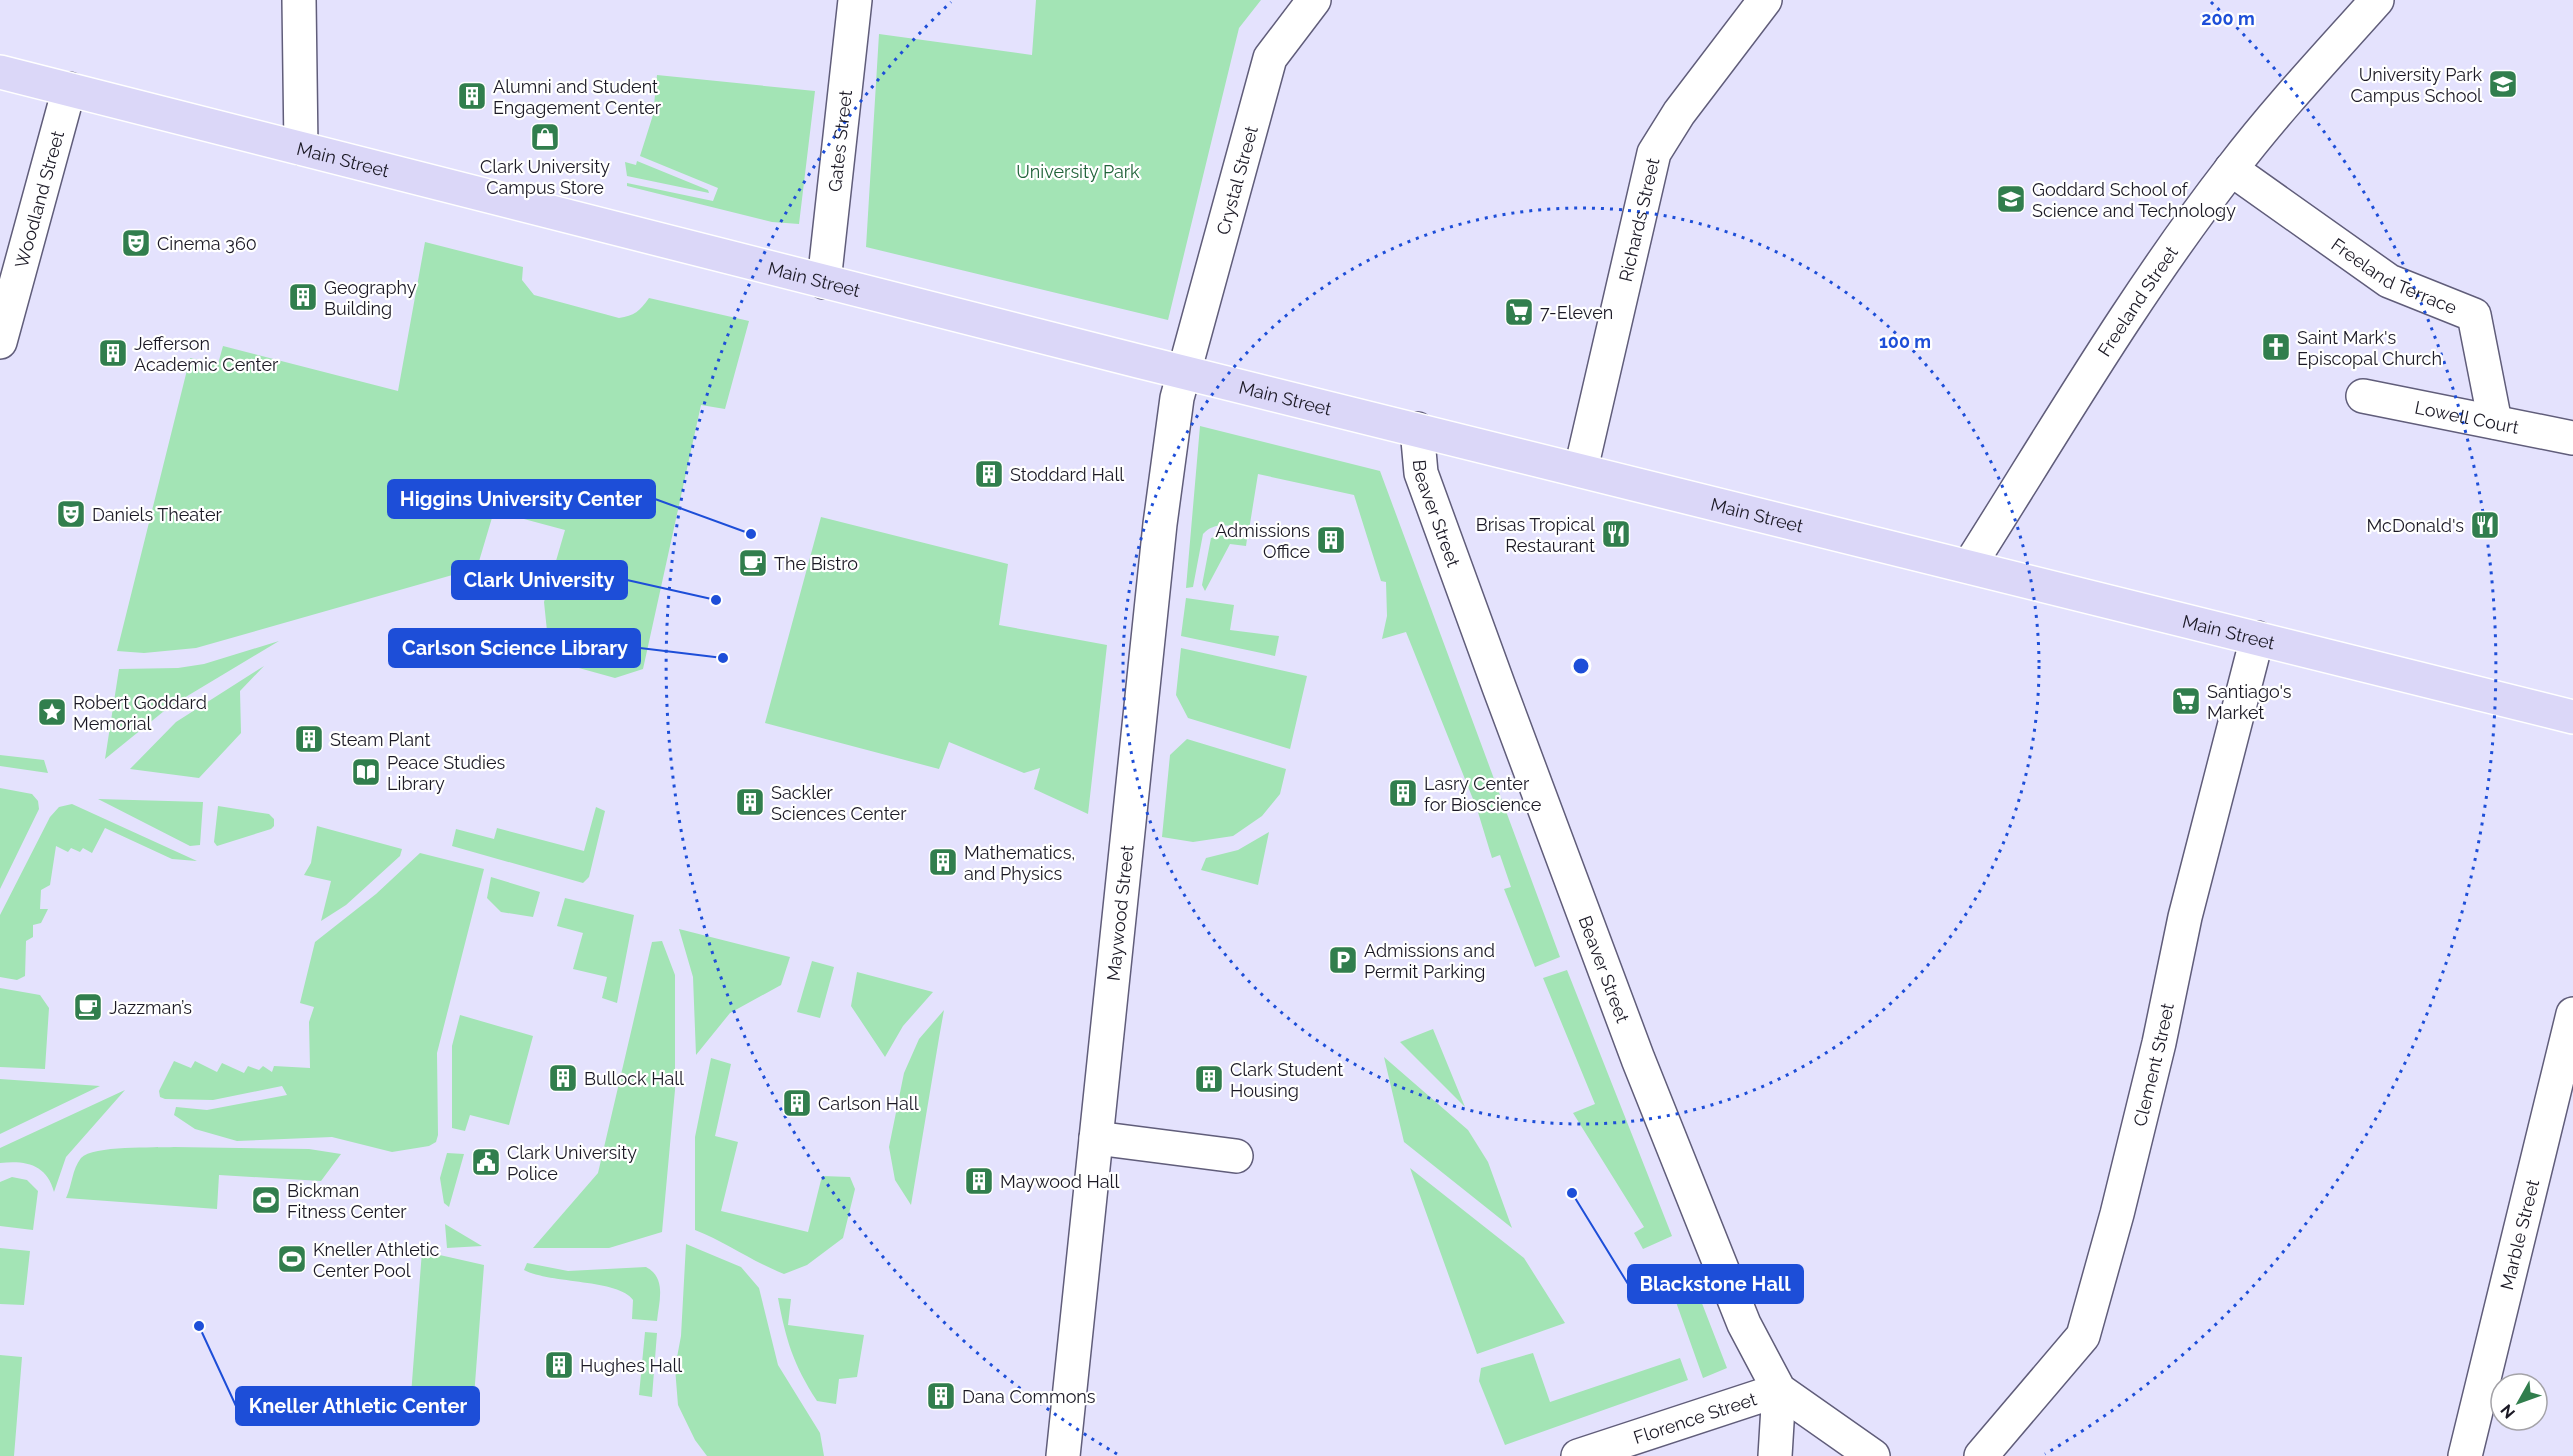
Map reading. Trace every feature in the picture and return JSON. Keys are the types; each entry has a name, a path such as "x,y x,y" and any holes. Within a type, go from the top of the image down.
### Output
{"main road":[{"name":"Main Street","path":"0,72 824,282 2573,717"}],"street":[{"path":"299,0 301,148"},
{"name":"Gates Street","path":"824,282 855,0"},
{"name":"Crystal Street","path":"1184,372 1270,58 1314,0"},
{"name":"Richards Street","path":"1581,470 1654,153 1679,113 1765,0"},
{"name":"Freeland Street","path":"1969,566 2143,292 2231,169 2278,111 2378,0"},
{"name":"Woodland Street","path":"0,342 69,89"},
{"name":"Freeland Terrace","path":"2231,169 2389,281 2474,315 2496,422"},
{"name":"Maywood Street","path":"1063,1456 1160,524 1177,398 1184,372"},
{"name":"Lowell Court","path":"2363,396 2573,438"},
{"name":"Beaver Street","path":"1417,429 1421,473 1638,1059 1744,1324 1779,1390 1873,1456"},
{"name":"Clement Street","path":"1981,1456 2083,1336 2117,1214 2158,1043 2185,917 2257,638"},
{"name":"Marble Street","path":"2465,1456 2573,1014"},
{"path":"1096,1138 1236,1156"},
{"path":"1775,1456 1779,1390"},
{"name":"Florence Street","path":"1578,1456 1779,1390"}],"green space":[{"name":"University Park","path":"1036,0 1261,0 1239,28 1168,320 866,247 879,34 1032,55"},
{"path":"657,75 815,91 799,224 772,222 627,186 627,183 713,201 718,188 640,156 653,115"},
{"path":"637,161 708,190 709,193 627,176 625,162 636,165"},
{"path":"425,242 523,267 522,280 534,295 619,318 636,312 649,298 749,321 725,409 701,405 643,669 615,678 550,660 544,602 565,530 494,511 477,568 196,648 144,653 117,651 190,358 218,364 223,346 398,391"},
{"path":"1200,426 1380,471 1560,957 1535,967 1504,889 1511,887 1500,855 1492,858 1477,809 1406,632 1382,639 1387,616 1386,582 1381,581 1354,495 1258,474 1249,530 1219,526 1203,534 1193,587 1186,588"},
{"path":"821,517 1008,564 999,625 1107,645 1088,814 1034,789 1040,768 1024,773 949,742 939,769 765,723"},
{"path":"1223,535 1247,539 1246,546 1230,544 1205,591 1202,585 1211,538"},
{"path":"1186,598 1234,605 1230,630 1279,636 1275,656 1181,636"},
{"path":"279,641 169,707 105,759 119,669 178,668 204,664"},
{"path":"1181,648 1307,676 1290,749 1188,718 1176,695"},
{"path":"264,666 240,691 241,733 199,778 130,769 176,722"},
{"path":"1187,739 1286,769 1280,794 1262,816 1233,836 1193,842 1162,837 1170,755"},
{"path":"0,755 44,760 48,773 0,766"},
{"path":"0,788 32,794 38,801 39,809 0,889"},
{"path":"98,799 203,802 200,845 190,846"},
{"path":"72,804 197,861 172,859 105,828 92,853 83,848 80,852 71,848 68,852 56,846 50,885 41,890 40,909 48,909 41,923 33,925 33,937 26,941 25,976 17,980 0,977 0,915 50,817 59,807"},
{"path":"218,806 269,814 274,819 274,826 271,829 217,846 214,842"},
{"path":"596,807 605,811 589,877 583,883 452,846 456,829 494,839 497,828 584,851"},
{"path":"317,826 402,849 400,856 346,905 321,921 331,881 304,875 311,863"},
{"path":"1269,832 1258,885 1201,870 1206,858 1238,850"},
{"path":"420,853 484,869 437,1053 438,1135 436,1142 429,1146 392,1152 332,1137 237,1141 195,1129 174,1115 176,1107 207,1110 287,1095 282,1086 213,1100 165,1099 160,1097 159,1091 174,1061 191,1068 195,1061 217,1072 222,1063 244,1073 248,1066 259,1070 263,1066 272,1072 274,1066 310,1068 309,1022 314,1007 300,1003 315,942 376,894"},
{"path":"491,877 540,892 533,917 501,912 487,898"},
{"path":"565,898 634,915 617,1003 602,998 607,977 573,969 583,933 557,926"},
{"path":"679,929 790,957 781,985 730,1013 696,1055 693,977"},
{"path":"662,941 675,975 675,1090 662,1232 609,1248 533,1248 598,1173 652,942"},
{"path":"812,961 834,967 820,1018 797,1012"},
{"path":"1567,970 1672,1236 1643,1249 1634,1233 1644,1227 1573,1113 1595,1104 1543,978"},
{"path":"857,972 933,992 903,1026 885,1057 851,1006"},
{"path":"0,988 40,995 49,1008 45,1069 0,1067"},
{"path":"944,1010 911,1205 895,1180 889,1147 904,1073 919,1039"},
{"path":"460,1015 533,1036 509,1125 470,1115 465,1131 452,1128 452,1046"},
{"path":"1433,1029 1465,1107 1400,1042"},
{"path":"1384,1057 1468,1130 1488,1162 1512,1228 1404,1142"},
{"path":"711,1058 731,1064 715,1136 738,1142 721,1211 808,1232 822,1176 850,1177 855,1189 843,1238 807,1265 784,1274 695,1230 695,1137"},
{"path":"0,1079 100,1086 0,1134"},
{"path":"125,1090 66,1157 54,1192 46,1175 34,1166 18,1162 0,1163 0,1148"},
{"path":"174,1147 309,1149 341,1154 321,1181 219,1175 217,1209 66,1198 78,1162 88,1154 111,1149"},
{"path":"447,1153 464,1154 449,1207 444,1203 440,1178"},
{"path":"1410,1168 1524,1258 1565,1323 1477,1354"},
{"path":"12,1177 27,1180 38,1191 33,1230 0,1226 0,1182"},
{"path":"445,1224 482,1246 447,1248"},
{"path":"686,1244 741,1267 759,1288 778,1365 820,1433 824,1456 707,1456 695,1440 678,1405 675,1368 681,1336"},
{"path":"0,1248 30,1251 24,1305 0,1304"},
{"path":"422,1251 484,1265 473,1410 410,1408"},
{"path":"527,1263 568,1271 646,1267 657,1277 659,1284 657,1321 632,1319 633,1300 614,1288 536,1274 524,1270"},
{"path":"1698,1293 1727,1368 1703,1378 1676,1302"},
{"path":"778,1298 791,1299 788,1325 864,1335 857,1377 839,1379 836,1404 817,1401 802,1375 784,1327"},
{"path":"645,1332 657,1333 652,1397 639,1395"},
{"path":"1533,1353 1550,1402 1680,1358 1688,1380 1505,1445 1479,1381 1481,1368"},
{"path":"0,1355 22,1357 14,1456 0,1456"}],"place":[{"name":"University Park Campus School","path":"2503,84"},
{"name":"Alumni and Student Engagement Center","path":"472,96"},
{"name":"Clark University Campus Store","path":"545,137"},
{"name":"Goddard School of Science and Technology","path":"2011,199"},
{"name":"Cinema 360","path":"136,243"},
{"name":"Geography Building","path":"303,297"},
{"name":"7-Eleven","path":"1519,312"},
{"name":"Saint Mark's Episcopal Church","path":"2276,347"},
{"name":"Jefferson Academic Center","path":"113,353"},
{"name":"Stoddard Hall","path":"989,474"},
{"name":"Daniels Theater","path":"71,514"},
{"name":"McDonald's","path":"2485,525"},
{"name":"Higgins University Center","path":"751,534"},
{"name":"Brisas Tropical Restaurant","path":"1616,534"},
{"name":"Admissions Office","path":"1331,540"},
{"name":"The Bistro","path":"753,563"},
{"name":"Clark University","path":"716,600"},
{"name":"Carlson Science Library","path":"723,658"},
{"name":"Santiago's Market","path":"2186,701"},
{"name":"Robert Goddard Memorial","path":"52,712"},
{"name":"Steam Plant","path":"309,739"},
{"name":"Peace Studies Library","path":"366,772"},
{"name":"Lasry Center for Bioscience","path":"1403,793"},
{"name":"Sackler Sciences Center","path":"750,802"},
{"name":"Mathematics, and Physics","path":"943,862"},
{"name":"Admissions and Permit Parking","path":"1343,960"},
{"name":"Jazzman’s","path":"88,1007"},
{"name":"Bullock Hall","path":"563,1078"},
{"name":"Clark Student Housing","path":"1209,1079"},
{"name":"Carlson Hall","path":"797,1103"},
{"name":"Clark University Police","path":"486,1162"},
{"name":"Maywood Hall","path":"979,1181"},
{"name":"Blackstone Hall","path":"1572,1193"},
{"name":"Bickman Fitness Center","path":"266,1200"},
{"name":"Kneller Athletic Center Pool","path":"292,1259"},
{"name":"Kneller Athletic Center","path":"199,1326"},
{"name":"Hughes Hall","path":"559,1365"},
{"name":"Dana Commons","path":"941,1396"}]}
